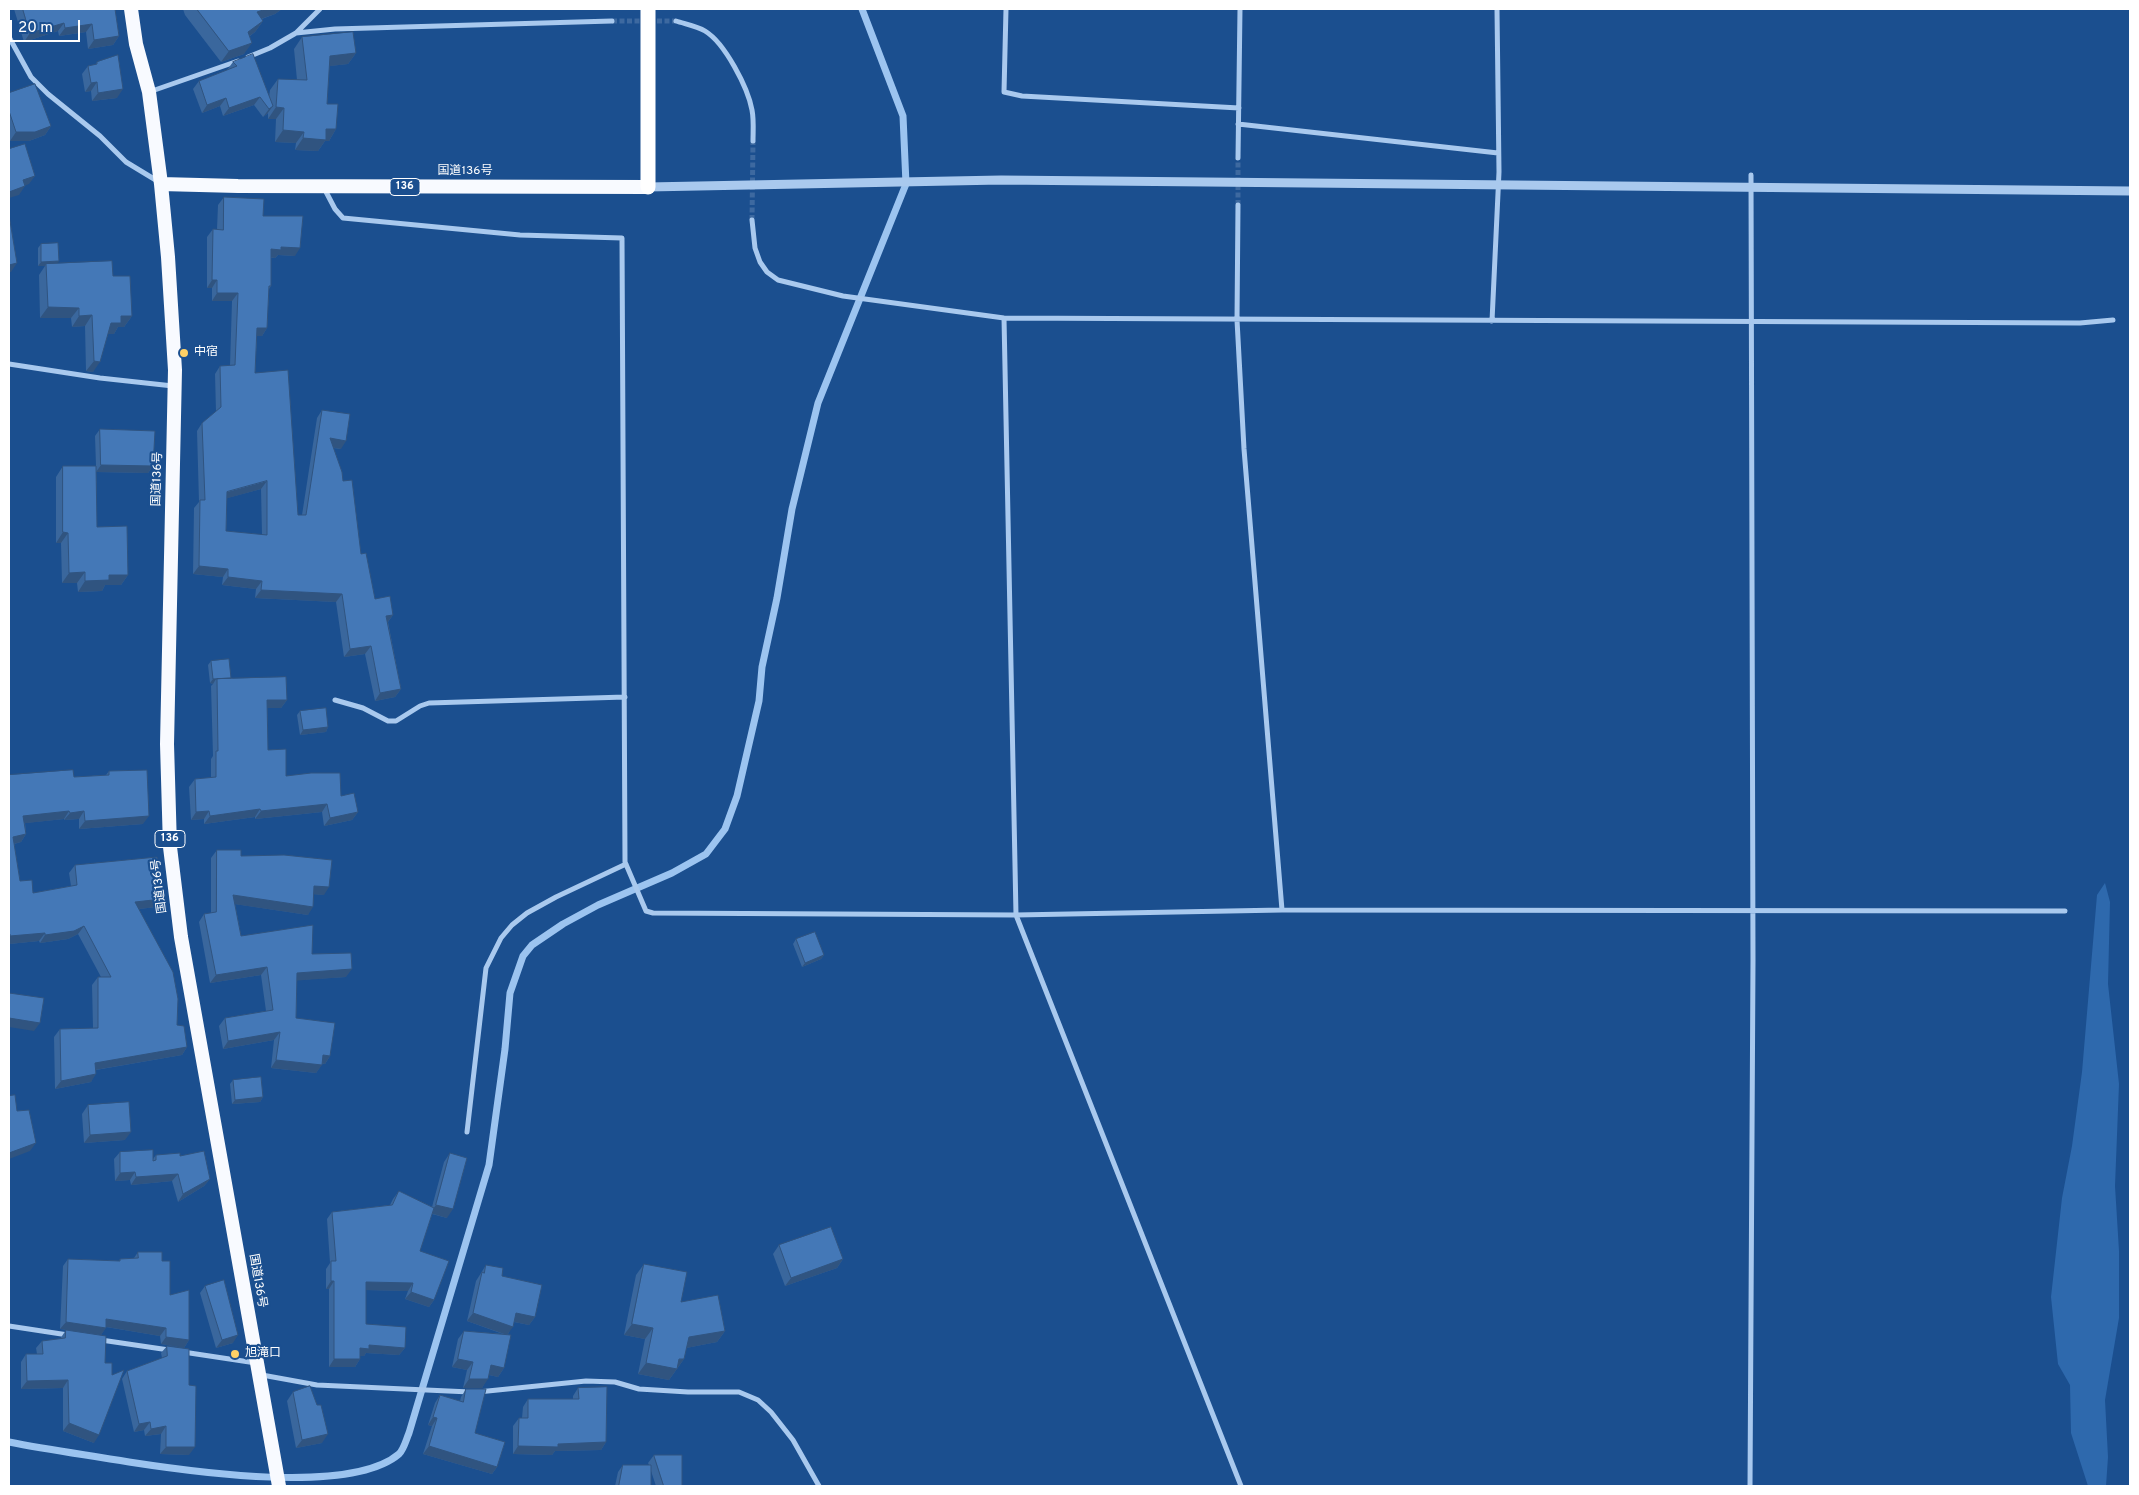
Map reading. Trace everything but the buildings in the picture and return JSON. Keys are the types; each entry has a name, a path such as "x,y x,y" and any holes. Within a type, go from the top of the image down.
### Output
{"highway":[{"name":"国道136号","path":"131,9 136,44 149,92 161,184 168,257 176,387 166,744 170,847 181,937 279,1486"},
{"path":"648,9 648,188"},
{"name":"国道136号","path":"161,184 648,188"}],"street":[{"path":"149,92 270,48 296,33 320,9"},
{"path":"1006,9 1004,92 1022,96 1239,108"},
{"path":"1238,158 1240,9"},
{"path":"1492,321 1498,153 1497,9"},
{"path":"296,33 364,28 612,21"},
{"path":"676,21 706,31 728,56 741,77 749,96 753,112 753,141"},
{"path":"9,37 31,77 48,94 100,136 126,162 161,184"},
{"path":"1238,124 1498,153"},
{"path":"1750,1486 1753,322 1751,175"},
{"path":"648,188 1001,180 2130,191"},
{"path":"323,186 335,209 343,218 520,235 622,238 627,866 646,910 653,912 1016,914 1282,910 2065,912"},
{"path":"1238,205 1237,320 1244,448 1282,910"},
{"path":"752,220 755,248 760,262 767,272 778,280 843,296 1004,318 2080,323 2113,320"},
{"path":"1004,318 1016,914 1241,1486"},
{"path":"9,364 176,387"},
{"path":"335,700 350,703 388,721 396,721 420,706 429,703 625,697"},
{"path":"467,1132 486,968 501,938 512,925 527,913 556,897 627,866"},
{"path":"9,1326 75,1336"},
{"path":"94,1339 258,1369 317,1385 437,1392 481,1392 586,1381 615,1382 639,1389 688,1392 739,1392 758,1400 771,1412 793,1440 819,1486"}],"shaded area":[{"path":"2105,883 2110,902 2108,984 2119,1084 2115,1186 2119,1251 2119,1318 2105,1400 2108,1457 2106,1486 2088,1486 2071,1433 2070,1385 2058,1364 2051,1297 2062,1198 2072,1146 2082,1072 2097,895"}],"waterway":[{"path":"9,1442 192,1471 270,1477 310,1477 346,1474 376,1467 399,1454 402,1450 409,1433 489,1165 505,1049 510,993 523,956 532,945 563,924 598,905 672,873 706,854 725,829 737,796 759,701 762,667 777,598 792,509 818,403 906,184 903,116 862,9"}],"tunnel":[{"path":"612,21 676,21"},
{"path":"752,220 753,141"},
{"path":"1238,158 1238,205"}],"place":[{"name":"中宿","path":"184,353"},
{"name":"旭滝口","path":"235,1354"}]}
